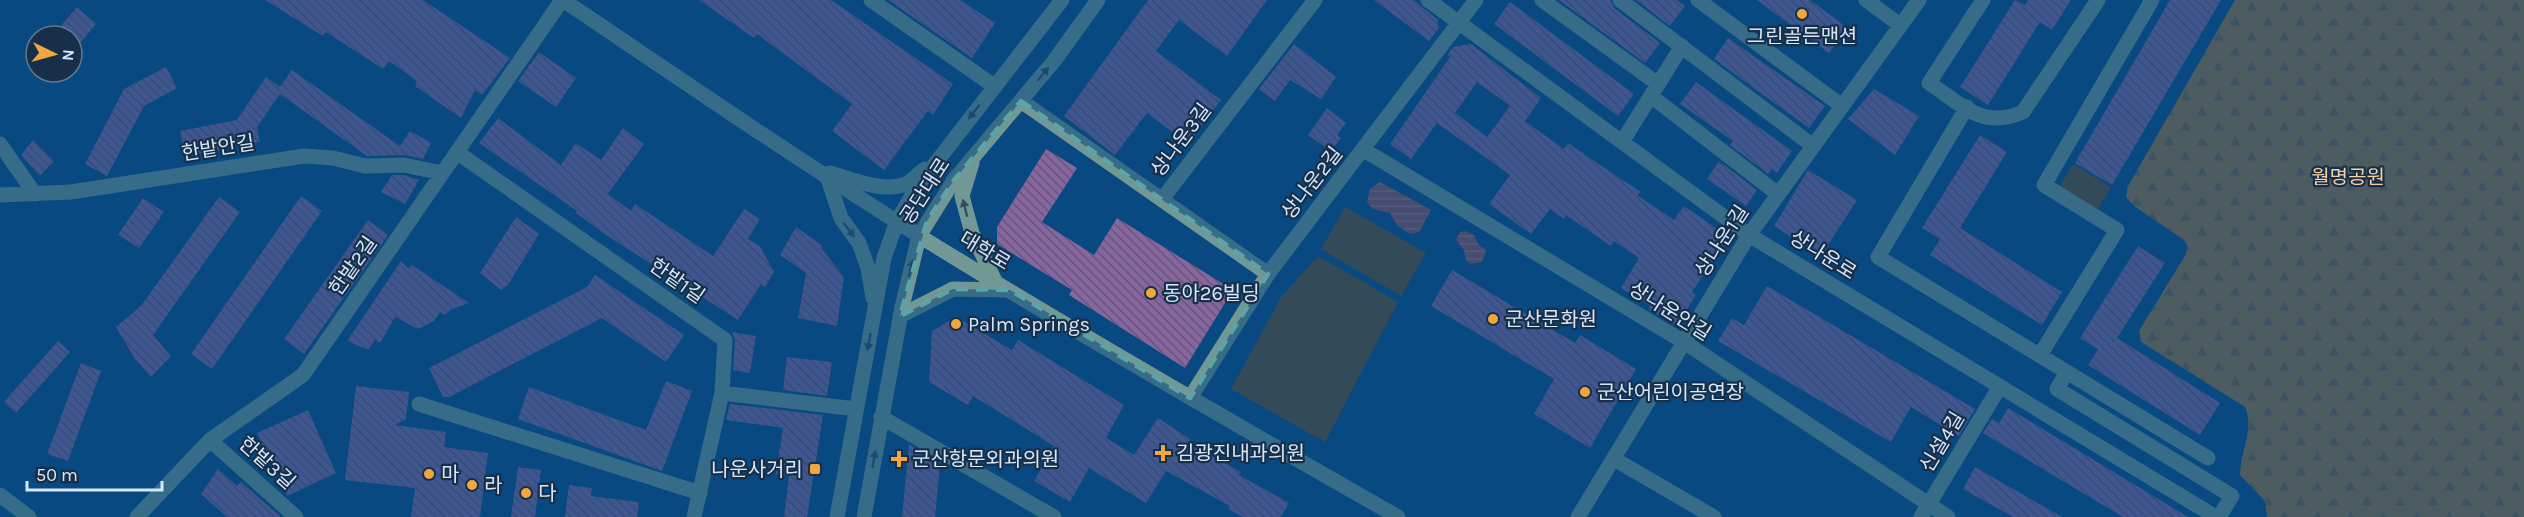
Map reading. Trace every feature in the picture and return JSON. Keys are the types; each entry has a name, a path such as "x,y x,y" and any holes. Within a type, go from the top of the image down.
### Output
{"street":[{"name":"한밭2길","path":"136,517 210,440 303,375 562,0"},
{"name":"대학로","path":"562,0 920,236 1190,398 1398,517"},
{"path":"871,0 994,86"},
{"name":"공단대로","path":"837,517 884,258 897,221 940,158 1062,0"},
{"name":"공단대로","path":"864,517 900,316 920,236 954,180 1022,101 1098,0"},
{"name":"상나운3길","path":"1022,101 1163,198 1315,0"},
{"name":"상나운로","path":"1428,0 1749,235 1999,388 2217,517"},
{"name":"상나운2길","path":"1190,398 1268,274 1476,0"},
{"path":"1542,0 1778,194"},
{"path":"1620,0 1813,146"},
{"path":"1698,0 1842,106"},
{"path":"1866,0 1900,26"},
{"name":"상나운1길","path":"1578,517 1749,235 1919,0"},
{"path":"1983,0 1929,83 1990,120 2007,120 2024,112 2098,0"},
{"path":"2040,355 2117,230 2044,185 2152,0"},
{"path":"1622,142 1682,46"},
{"path":"1967,107 1878,257 2208,458"},
{"path":"0,144 35,195"},
{"name":"상나운안길","path":"1364,150 1684,342 1925,511 1948,517"},
{"name":"한밭1길","path":"458,153 725,340 722,393 694,517"},
{"name":"한밭안길","path":"0,195 71,192 304,156 333,158 365,166 404,165 442,173"},
{"path":"974,157 962,196 972,234 995,281"},
{"path":"821,172 874,185 906,184 940,158"},
{"path":"821,172 840,218 859,243 868,268 874,312"},
{"path":"1163,198 1268,274"},
{"path":"900,316 933,297 953,290 1010,290"},
{"path":"2067,372 2057,389 2232,496 2217,517"},
{"name":"신설4길","path":"1925,511 1999,388"},
{"path":"722,393 856,410"},
{"path":"419,404 700,493"},
{"path":"881,417 1031,510 1054,517"},
{"name":"한밭3길","path":"210,440 296,517"},
{"path":"1614,459 1714,517"},
{"path":"0,495 29,517"}],"highlighted area":[{"path":"1021,101 1268,274 1190,398 1010,290 953,289 900,316 927,221 954,180"}],"green space":[{"name":"월명공원","path":"2235,0 2524,0 2524,517 2267,517 2265,501 2240,475 2248,432 2248,416 2245,407 2141,342 2139,331 2186,254 2187,246 2184,240 2134,206 2126,197 2128,186"}],"shaded area":[{"path":"2073,164 2111,187 2095,214 2057,191"},
{"path":"1380,182 1431,210 1419,232 1410,234 1397,225 1390,213 1373,209 1367,202 1370,189"},
{"path":"1345,207 1426,253 1401,296 1321,249"},
{"path":"1465,231 1474,235 1478,244 1486,250 1482,262 1471,264 1466,260 1464,250 1456,240 1460,232"},
{"path":"1318,256 1398,302 1325,442 1231,389 1281,297"}],"building":[{"path":"265,0 423,0 510,58 482,95 475,90 461,118 415,86 417,81 389,61 383,69 326,32 323,36"},
{"path":"699,0 831,0 953,84 933,115 928,111 884,170 832,131 852,104 757,34 754,38"},
{"path":"888,0 960,0 995,23 972,58"},
{"path":"1148,0 1267,0 1227,56 1179,20 1156,51 1221,100 1188,144 1147,113 1115,155 1064,116"},
{"path":"1374,0 1414,0 1437,19 1439,28 1429,41"},
{"path":"1559,0 1610,0 1614,8 1660,43 1645,63"},
{"path":"1636,0 1677,0 1685,6 1670,26"},
{"name":"그린골든맨션","path":"1757,0 1810,0 1848,28 1829,53"},
{"path":"2015,0 2025,5 2028,0 2071,0 2052,30 2040,22 1988,105 1960,87"},
{"path":"2170,0 2221,0 2112,185 2075,163"},
{"path":"1510,2 1634,94 1618,116 1494,24"},
{"path":"77,7 96,24 84,38 84,24 62,24"},
{"path":"1728,38 1825,106 1809,128 1714,59"},
{"path":"1294,44 1336,77 1321,99 1290,80 1275,101 1259,89"},
{"path":"1471,44 1541,98 1525,121 1564,149 1568,143 1641,192 1637,195 1674,220 1684,206 1729,237 1692,292 1696,295 1677,326 1648,309 1650,306 1621,288 1639,258 1614,241 1611,246 1566,215 1564,219 1550,209 1531,234 1489,204 1510,175 1437,123 1411,159 1390,144 1450,57 1447,55 1453,47","holes":["1477,82 1510,106 1487,137 1455,113"]},
{"path":"539,52 576,78 556,107 518,81"},
{"path":"166,67 177,88 144,106 107,176 85,164 124,89"},
{"path":"292,70 400,146 410,131 431,143 423,159 404,155 367,156 280,94 257,127 260,142 185,156 180,131 237,120 266,77 280,87"},
{"path":"1696,82 1792,151 1777,173 1772,169 1768,174 1730,145 1733,141 1680,104"},
{"path":"1874,89 1919,116 1895,155 1848,119"},
{"path":"1327,108 1346,123 1337,135 1341,138 1331,151 1308,135"},
{"path":"498,118 561,165 576,143 601,160 623,128 644,144 608,194 631,211 635,204 713,256 744,209 760,219 748,239 760,246 774,272 765,287 761,284 738,320 606,235 576,213 577,211 479,143"},
{"path":"1980,135 2007,152 1960,228 2062,292 2042,325 1930,255 1940,239 1922,228"},
{"path":"33,140 54,161 40,176 21,155"},
{"name":"동아26빌딩","path":"1046,149 1077,168 1042,222 1094,255 1117,218 1233,290 1185,368 1069,295 1072,290 997,244 997,227"},
{"path":"1719,161 1757,190 1746,206 1707,179"},
{"path":"1808,170 1857,200 1821,256 1774,226"},
{"path":"392,175 403,175 419,180 405,204 381,192"},
{"path":"301,196 322,211 212,369 191,354"},
{"path":"219,197 240,212 153,335 171,356 151,377 135,359 116,327 141,306"},
{"path":"143,198 164,212 139,248 118,235"},
{"path":"516,217 539,234 508,285 501,290 480,273"},
{"path":"368,220 388,235 304,354 284,339"},
{"path":"796,227 823,246 821,248 844,277 837,326 798,318 806,273 780,255"},
{"path":"2138,246 2165,263 2117,338 2220,403 2200,435 2088,365 2098,349 2080,338"},
{"path":"401,261 408,268 412,265 469,303 450,310 445,315 440,312 434,321 418,329 395,317 380,343 375,340 368,350 347,341"},
{"path":"1452,270 1575,343 1580,335 1636,369 1590,448 1534,414 1554,379 1431,306"},
{"path":"595,275 684,335 666,362 602,318 449,397 443,397 429,368 587,287"},
{"path":"1767,286 1975,409 1959,436 1911,407 1891,442 1718,341 1732,318 1744,325"},
{"path":"956,317 1012,350 1018,340 1124,405 1106,438 1134,455 1158,418 1190,439 1188,443 1241,472 1239,475 1289,503 1281,517 1243,517 1228,509 1230,506 1166,471 1146,503 1089,468 1070,502 1034,481 1054,446 973,396 968,405 929,382 932,331"},
{"path":"732,332 756,336 750,373 733,370 735,341"},
{"path":"58,341 70,352 16,413 4,402"},
{"path":"787,357 832,362 827,396 783,390"},
{"path":"81,363 101,371 68,461 47,454"},
{"path":"666,381 692,391 662,471 518,419 529,387 646,430"},
{"path":"356,386 409,392 406,419 395,425 446,432 444,447 488,453 480,517 411,517 415,488 345,480"},
{"path":"730,404 823,415 807,517 784,517 789,476 776,474 783,428 726,420"},
{"path":"2008,408 2188,517 2123,517 1983,433 1992,419 1999,423"},
{"path":"308,410 336,473 287,496 257,433"},
{"path":"909,444 940,466 935,517 902,517"},
{"name":"다","path":"518,467 541,470 535,517 511,517"},
{"path":"1975,467 2062,517 2013,517 1963,489"},
{"path":"218,469 237,486 241,482 281,517 227,517 201,494"},
{"path":"569,485 592,488 591,496 639,502 637,517 565,517"}],"place":[{"name":"그린골든맨션","path":"1802,14"},
{"name":"동아26빌딩","path":"1151,293"},
{"name":"군산문화원","path":"1493,319"},
{"name":"Palm Springs","path":"956,324"},
{"name":"군산어린이공연장","path":"1585,392"},
{"name":"김광진내과의원","path":"1163,453"},
{"name":"군산항문외과의원","path":"899,459"},
{"name":"나운사거리","path":"815,469"},
{"name":"마","path":"429,474"},
{"name":"라","path":"472,485"},
{"name":"다","path":"526,493"}]}
